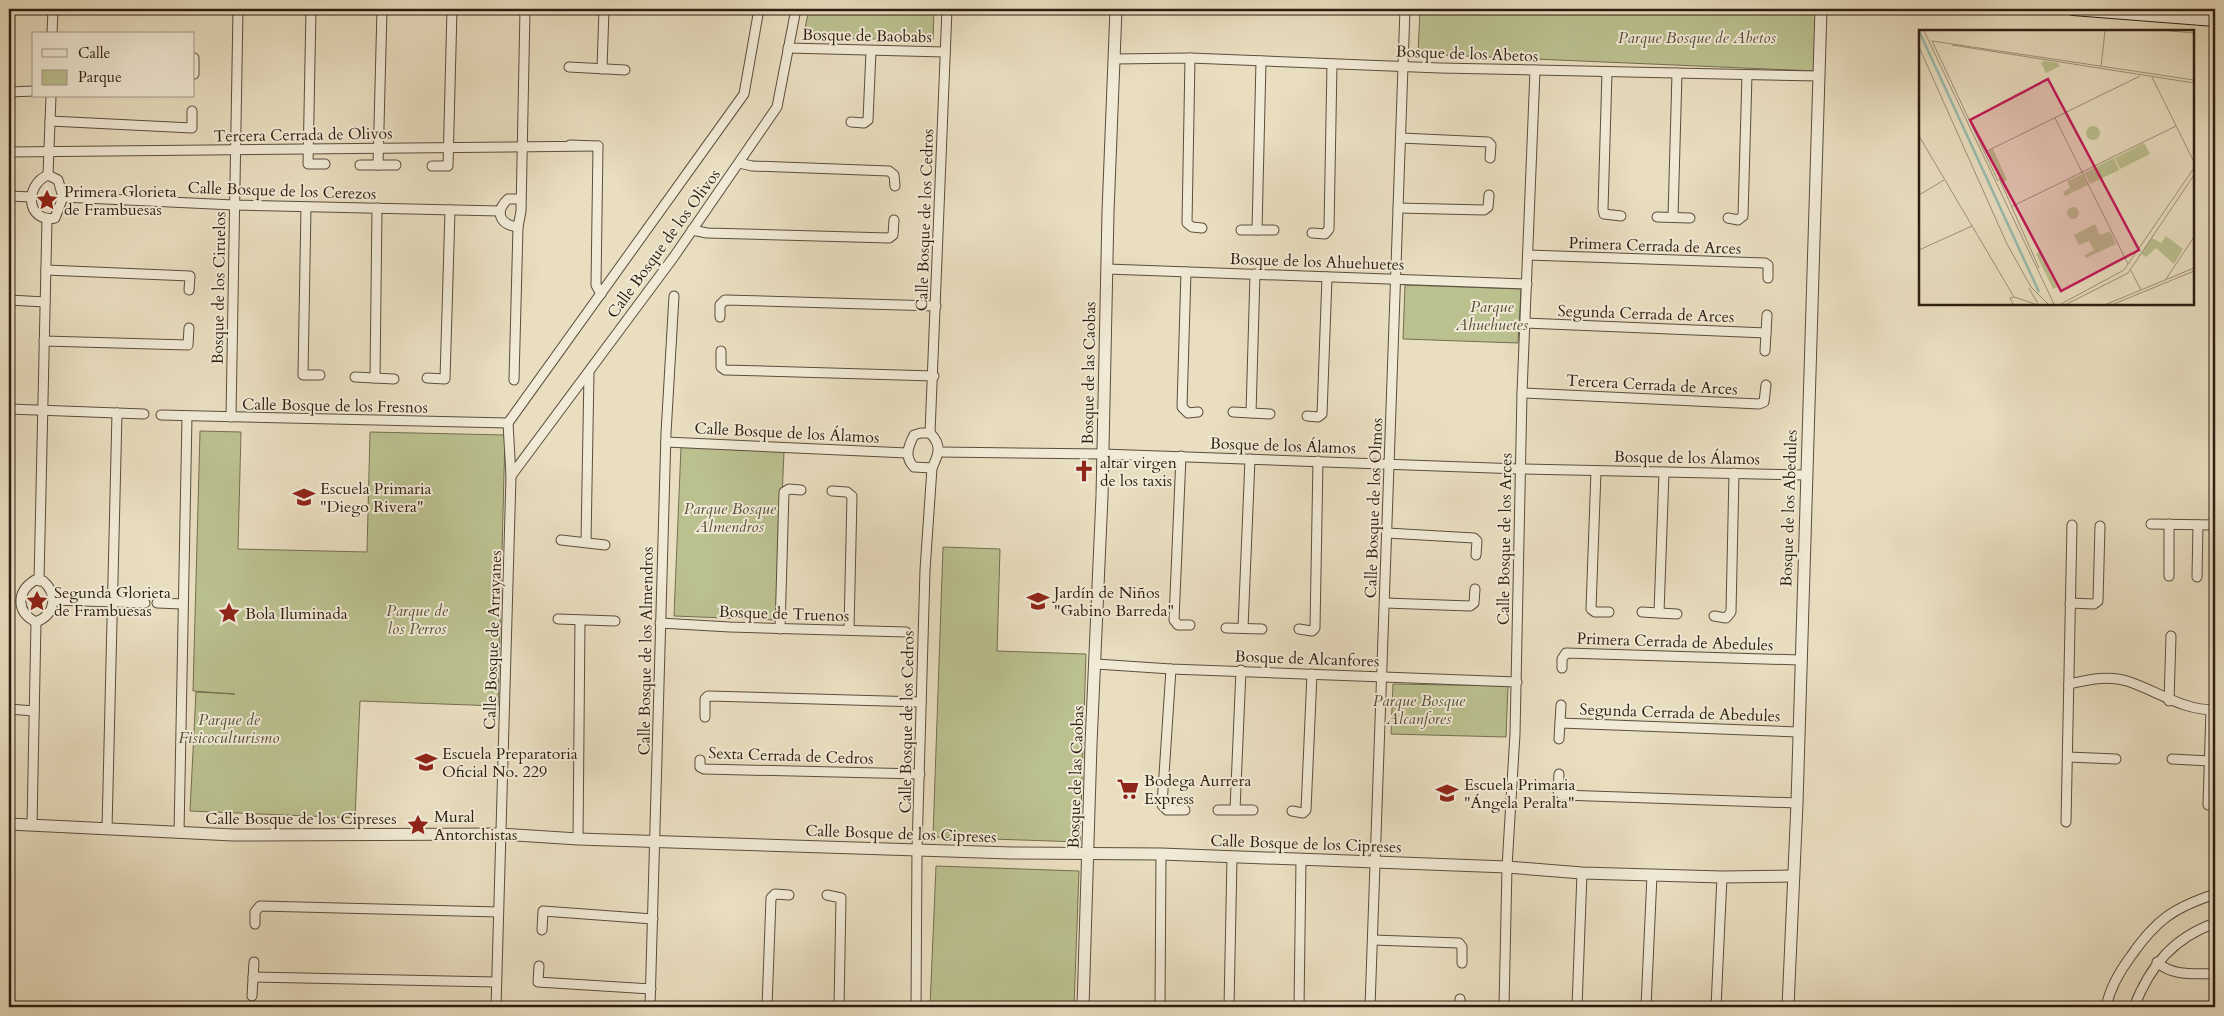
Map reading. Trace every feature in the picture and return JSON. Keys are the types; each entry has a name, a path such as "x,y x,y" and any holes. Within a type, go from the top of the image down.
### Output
{"main road":[{"path":"2073,9 2215,20"}],"street":[{"path":"52,32 53,9"},
{"name":"Bosque de los Ciruelos","path":"231,417 238,9"},
{"path":"311,9 308,164 324,164"},
{"path":"378,165 382,9"},
{"path":"432,166 448,166 452,9"},
{"path":"514,380 518,227 521,220 525,9"},
{"path":"602,69 604,9"},
{"name":"Calle Bosque de los Olivos","path":"508,423 744,94 759,9"},
{"name":"Calle Bosque de los Olivos","path":"511,476 692,230 777,107 796,9"},
{"name":"Calle Bosque de los Cedros","path":"930,433 934,376 947,9"},
{"name":"Bosque de las Caobas","path":"1083,1007 1091,744 1096,664 1103,454 1116,9"},
{"name":"Calle Bosque de los Olmos","path":"1370,1007 1405,9"},
{"name":"Bosque de los Abedules","path":"1788,1007 1792,876 1797,803 1805,475 1821,9"},
{"name":"Bosque de Baobabs","path":"788,48 945,52"},
{"path":"851,122 864,123 868,120 871,51"},
{"path":"1190,58 1188,223 1192,227 1202,228"},
{"name":"Bosque de los Abetos","path":"1114,59 1190,58 1535,70 1819,76"},
{"path":"1257,230 1261,61"},
{"path":"1312,233 1325,234 1329,229 1332,64"},
{"path":"569,67 625,70"},
{"name":"Calle Bosque de los Arces","path":"1504,1007 1507,867 1517,682 1522,393 1535,70"},
{"path":"1607,72 1603,209 1604,214 1607,216 1622,216"},
{"path":"1673,217 1677,73"},
{"path":"1728,218 1738,220 1742,216 1747,75"},
{"path":"9,92 32,91"},
{"path":"48,175 51,98"},
{"path":"50,122 192,128 192,111"},
{"path":"1401,138 1488,142 1491,146 1490,158"},
{"path":"570,145 598,146 596,284 601,294"},
{"name":"Tercera Cerrada de Olivos","path":"9,152 598,146"},
{"path":"739,163 752,166 889,171 894,175 895,186"},
{"path":"360,165 396,166"},
{"path":"48,175 58,180 63,197 55,218 47,219 39,216 32,206 31,197 34,186 41,178 48,175"},
{"path":"1398,208 1484,210 1488,208 1489,195"},
{"path":"9,196 31,197"},
{"name":"Calle Bosque de los Cerezos","path":"63,197 234,205 500,211"},
{"path":"518,227 508,226 504,222 500,211 508,199 520,199"},
{"path":"306,206 303,376 320,375"},
{"path":"374,378 377,208"},
{"path":"427,378 445,379 450,210"},
{"path":"1657,217 1690,218"},
{"path":"39,581 47,219"},
{"path":"692,230 716,233 889,238 893,235 894,220"},
{"path":"1241,230 1274,230"},
{"name":"Primera Cerrada de Arces","path":"1528,256 1765,263 1769,268 1768,278"},
{"name":"Bosque de los Ahuehuetes","path":"1107,269 1527,284"},
{"path":"46,270 190,276 189,290"},
{"path":"1186,272 1182,407 1188,413 1198,412"},
{"path":"1250,413 1254,274"},
{"path":"1307,416 1318,417 1322,414 1327,276"},
{"name":"Calle Bosque de los Almendros","path":"650,1007 654,919 666,442 674,296"},
{"path":"9,300 45,302"},
{"path":"720,317 720,305 725,300 936,306"},
{"path":"1765,352 1767,315"},
{"name":"Segunda Cerrada de Arces","path":"1525,323 1766,333"},
{"path":"44,341 188,345 189,328"},
{"path":"721,350 721,367 725,370 934,376"},
{"path":"586,542 589,372"},
{"path":"355,376 394,378"},
{"name":"Tercera Cerrada de Arces","path":"1522,393 1759,404 1764,402 1766,385"},
{"path":"9,409 144,414"},
{"path":"1233,412 1270,414"},
{"path":"106,829 117,413"},
{"name":"Calle Bosque de los Fresnos","path":"161,415 508,423"},
{"path":"179,833 187,416"},
{"name":"Calle Bosque de Arrayanes","path":"496,1007 511,476 508,423"},
{"path":"930,433 937,440 939,452 932,468 914,468 909,462 907,453 914,435 930,433"},
{"name":"Calle Bosque de los Álamos","path":"666,442 907,453"},
{"name":"Bosque de los Álamos","path":"939,452 1103,454 1180,460 1250,459 1520,469 1805,475"},
{"path":"1243,628 1250,459"},
{"path":"1180,460 1174,620 1178,625 1190,625"},
{"path":"1299,629 1312,630 1315,628 1318,461"},
{"name":"Calle Bosque de los Cedros","path":"916,1007 917,849 921,702 925,570 932,468"},
{"path":"1596,471 1591,608 1595,612 1608,612"},
{"path":"1659,613 1664,472"},
{"path":"1714,616 1726,618 1731,612 1734,473"},
{"path":"780,629 784,492 789,489 801,490"},
{"path":"832,490 846,492 852,496 849,630"},
{"path":"2150,524 2215,525"},
{"path":"2169,524 2169,576"},
{"path":"2066,822 2072,525"},
{"path":"2197,577 2198,525"},
{"path":"2070,603 2094,604 2098,601 2100,526"},
{"path":"1387,533 1474,538 1477,541 1476,554"},
{"path":"561,540 605,545"},
{"path":"39,581 49,586 53,600 49,613 36,622 22,612 20,601 26,586 39,581"},
{"path":"1385,603 1470,606 1474,603 1475,589"},
{"path":"53,600 145,603"},
{"path":"9,601 20,601"},
{"path":"157,603 183,604"},
{"path":"1642,612 1677,614"},
{"path":"558,619 615,621"},
{"path":"578,839 580,620"},
{"path":"32,825 36,622"},
{"name":"Bosque de Truenos","path":"660,623 780,629 906,632"},
{"path":"1226,628 1262,629"},
{"path":"2169,701 2171,636"},
{"name":"Primera Cerrada de Abedules","path":"1562,668 1562,659 1566,653 1800,660"},
{"name":"Bosque de Alcanfores","path":"1096,664 1171,669 1241,670 1517,682"},
{"path":"1171,669 1162,805 1167,810 1186,810"},
{"path":"1235,810 1241,670"},
{"path":"1292,811 1302,813 1306,810 1312,674"},
{"path":"2069,684 2100,678 2126,680 2183,706 2213,710 2208,804"},
{"path":"705,717 705,699 708,696 921,702"},
{"name":"Segunda Cerrada de Abedules","path":"1559,739 1561,704"},
{"path":"9,709 34,711"},
{"name":"Segunda Cerrada de Abedules","path":"1560,723 1798,732"},
{"path":"2068,758 2116,759"},
{"path":"2172,759 2209,761"},
{"name":"Sexta Cerrada de Cedros","path":"700,760 700,767 704,769 920,774"},
{"path":"1559,774 1558,791 1562,795 1797,803"},
{"path":"1218,810 1253,810"},
{"name":"Calle Bosque de los Cipreses","path":"9,824 233,835 500,834 578,839 1089,854 1161,854 1507,867 1582,873 1722,877 1792,876"},
{"path":"1160,1007 1161,854"},
{"path":"1229,1007 1232,857"},
{"path":"1299,1007 1301,860"},
{"path":"1577,1007 1582,873"},
{"path":"1646,1007 1652,875"},
{"path":"1716,1007 1722,877"},
{"path":"767,1007 771,898 774,894 789,895"},
{"path":"2106,1007 2116,976 2149,930 2164,918 2193,901 2215,894"},
{"path":"827,895 841,898 839,1007"},
{"path":"255,924 255,912 260,906 498,912"},
{"path":"542,930 543,911 654,919"},
{"path":"2134,1007 2140,990 2157,962 2180,940 2215,922"},
{"path":"1373,940 1460,943 1462,947 1462,963"},
{"path":"252,996 254,962"},
{"path":"2157,962 2165,970 2176,973 2215,974"},
{"path":"539,966 538,982 651,989"},
{"path":"253,977 496,982"}],"green space":[{"path":"809,9 934,9 933,40 803,38"},
{"name":"Parque Bosque de Abetos","path":"1420,9 1688,9 1816,14 1814,71 1418,54"},
{"name":"Parque Ahuehuetes","path":"1405,285 1521,289 1518,343 1403,339"},
{"name":"Parque de los Perros","path":"200,431 241,432 238,549 367,552 370,432 505,435 498,706 360,701 355,818 190,811 196,692 235,694 193,691"},
{"name":"Parque Bosque Almendros","path":"681,447 784,451 777,620 674,616"},
{"path":"943,547 1000,549 997,651 1086,654 1080,842 933,837"},
{"name":"Parque Bosque Alcanfores","path":"1393,684 1508,686 1506,737 1391,734"},
{"path":"936,866 1079,871 1074,1007 930,1007"}],"place":[{"name":"Primera Glorieta de Frambuesas","path":"47,200"},
{"name":"altar virgen de los taxis","path":"1084,471"},
{"name":"Escuela Primaria \"Diego Rivera\"","path":"304,497"},
{"name":"Segunda Glorieta de Frambuesas","path":"37,601"},
{"name":"Jardín de Niños \"Gabino Barreda\"","path":"1038,601"},
{"name":"Bola Iluminada","path":"229,613"},
{"name":"Escuela Preparatoria Oficial No. 229","path":"426,762"},
{"name":"Bodega Aurrera Express","path":"1128,789"},
{"name":"Escuela Primaria \"Ángela Peralta\"","path":"1447,793"},
{"name":"Mural Antorchistas","path":"418,825"}],"park label":[{"name":"Parque de Fisicoculturismo","path":"229,728"}]}
